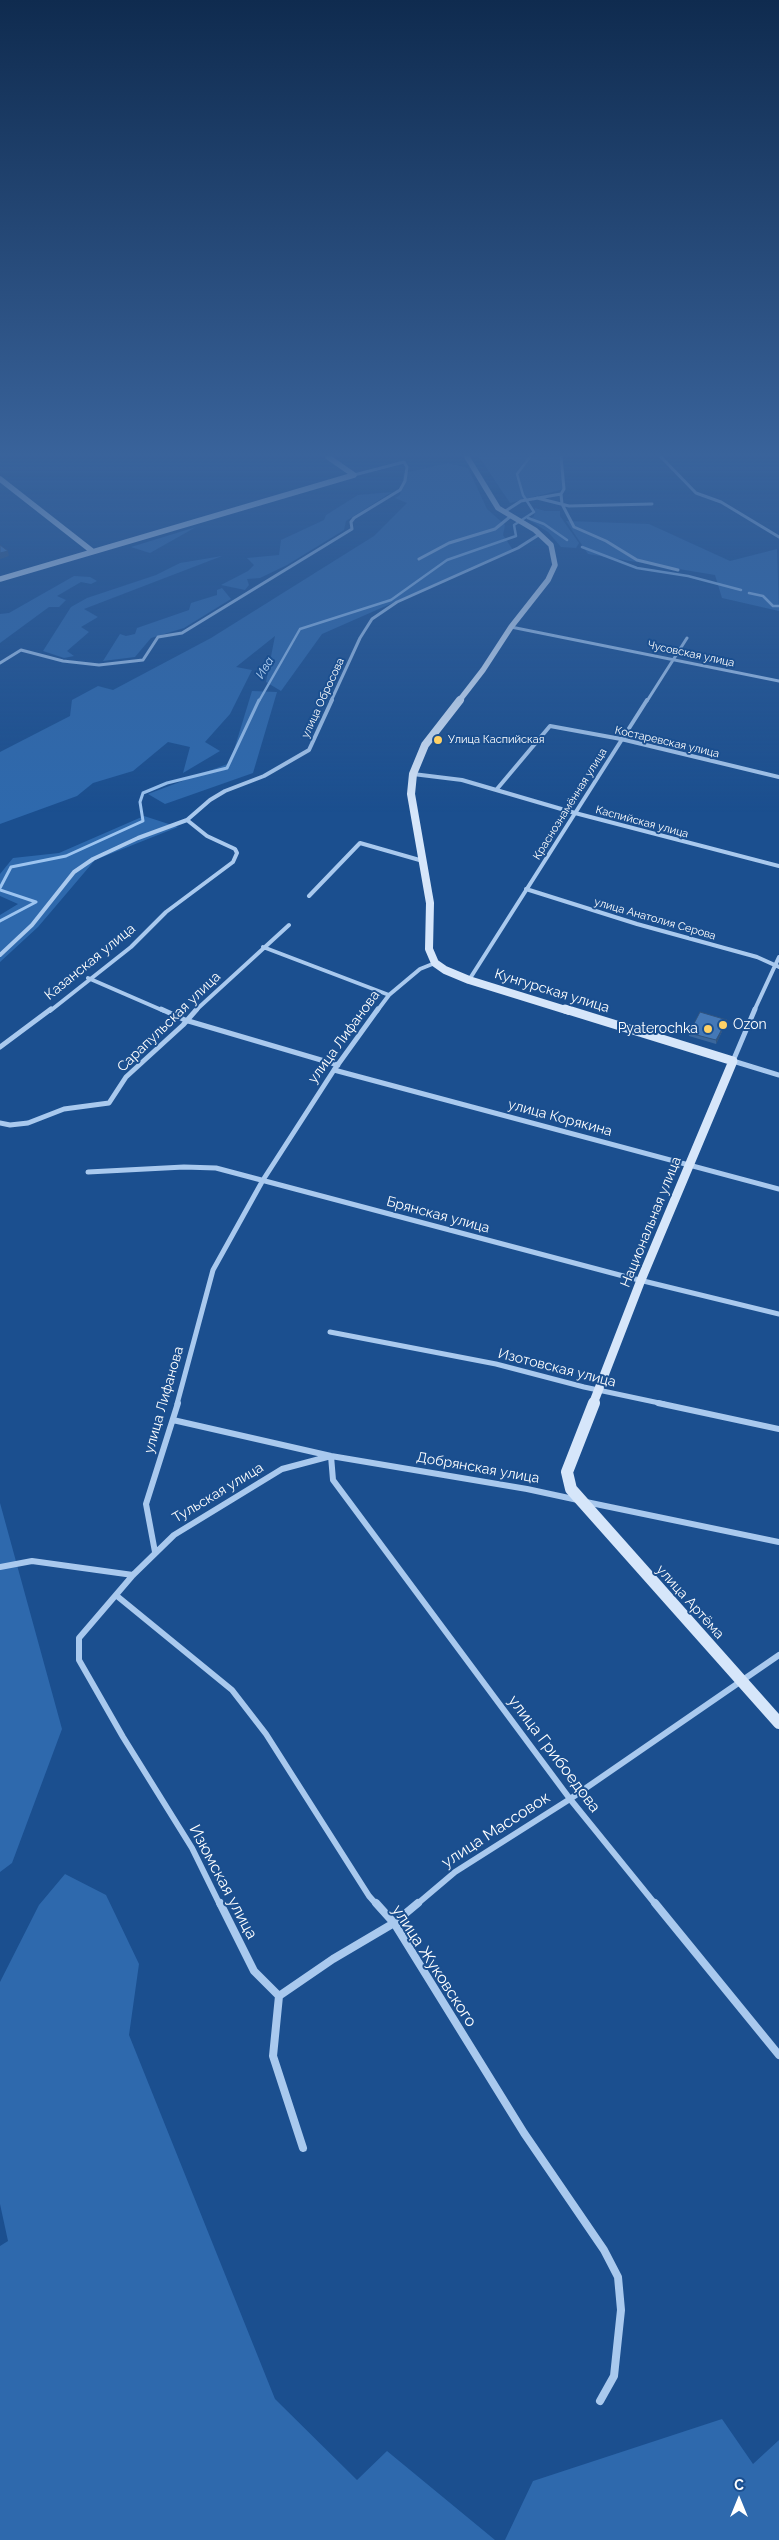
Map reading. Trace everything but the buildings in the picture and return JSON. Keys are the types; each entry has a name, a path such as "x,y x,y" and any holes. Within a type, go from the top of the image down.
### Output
{"street":[{"path":"0,662 21,650 63,661 99,665 143,660 158,637 182,633 276,576"},
{"name":"улица Обросова","path":"0,955 38,918 74,872 93,859 138,838 187,820 225,790 264,776 309,750 360,638 372,619 397,602 456,576"},
{"path":"435,963 428,949 430,904 412,794 413,774 425,745 550,576"},
{"name":"Чусовская улица","path":"511,626 779,682"},
{"name":"Краснознамённая улица","path":"469,980 687,638"},
{"name":"Костаревская улица","path":"497,789 550,726 621,739 779,777"},
{"name":"Каспийская улица","path":"413,774 462,780 575,813 779,866"},
{"name":"Казанская улица","path":"0,1047 11,1041 88,978 132,946 166,912 232,862 237,853 235,849 207,836 187,820"},
{"path":"309,896 360,843 424,861"},
{"name":"улица Анатолия Серова","path":"526,889 636,924 758,957 777,967"},
{"name":"Сарапульская улица","path":"0,1123 10,1125 28,1123 64,1109 109,1104 126,1077 289,925"},
{"path":"264,947 389,995"},
{"name":"Национальная улица","path":"579,1500 571,1489 568,1472 598,1390 641,1280 734,1061 734,1055 777,967 779,956"},
{"name":"Кунгурская улица","path":"435,963 445,970 469,980 779,1075"},
{"name":"улица Лифанова","path":"155,1552 146,1504 173,1420 213,1270 264,1180 336,1068 389,995 420,969 435,963"},
{"name":"улица Корякина","path":"88,978 185,1020 336,1068 779,1189"},
{"name":"Брянская улица","path":"88,1172 184,1167 216,1168 641,1280 779,1314"},
{"name":"Изотовская улица","path":"330,1332 496,1364 598,1390 779,1429"},
{"name":"Добрянская улица","path":"173,1420 331,1456 527,1489 779,1542"},
{"name":"Тульская улица","path":"79,1638 117,1596 132,1575 174,1535 282,1469 331,1456"},
{"name":"улица Грибоедова","path":"331,1456 333,1480 570,1799 779,2055"},
{"name":"улица Артёма","path":"579,1500 779,1723"},
{"path":"0,1566 32,1561 132,1575"},
{"name":"улица Жуковского","path":"117,1596 232,1690 266,1734 369,1896 394,1923 524,2133 604,2250 618,2277 621,2310 614,2376 600,2401"},
{"name":"Изюмская улица","path":"79,1638 79,1660 192,1848 254,1971 279,1996"},
{"name":"улица Массовок","path":"279,1996 333,1959 394,1923 455,1872 570,1799 779,1655"},
{"path":"279,1996 273,2056 303,2148"}],"shaded area":[{"path":"74,576 90,577 97,581 91,584 81,582 57,596 66,600 59,607 49,607 0,643 0,614 9,613"},
{"path":"154,576 171,576 84,609 98,617 81,627 89,632 67,651 74,656 64,658 43,651 71,607 87,598"},
{"path":"239,576 265,576 247,579 249,585 245,590 221,585"},
{"path":"311,576 455,576 322,634 281,691 266,682 275,636 236,667 252,670 230,714 205,742 220,751 183,773 190,747 168,742 133,771 93,783 77,796 0,824 0,752 70,716 72,700 98,686 113,690 211,638"},
{"path":"715,576 778,576 779,611 722,598"},
{"path":"222,588 231,599 184,628 151,638 135,657 103,661 120,634 126,636 135,634 137,628 189,610 191,603 217,595 217,590"},
{"path":"252,691 277,692 253,773 165,804 148,794 230,763"},
{"path":"144,816 178,827 95,860 38,927 0,962 0,915 18,904 0,896 0,874 13,858 59,853"},
{"path":"0,1503 62,1729 12,1863 0,1872"},
{"path":"65,1874 106,1895 139,1964 129,2035 275,2399 357,2480 387,2451 495,2540 0,2540 0,2246 8,2241 0,2204 0,1982 39,1905"},
{"path":"722,2419 753,2464 779,2440 779,2540 505,2540 533,2481"}],"waterway":[{"name":"Ива","path":"259,701 300,629 391,600 425,576"},
{"path":"685,576 741,590"},
{"path":"749,593 763,596 773,606 779,606"},
{"name":"Ива","path":"0,888 11,867 66,856 143,821 140,802 143,793 167,783 227,768 259,700"},
{"name":"Ива","path":"0,890 36,902 0,921"}],"place":[{"name":"Улица Каспийская","path":"438,740"},
{"name":"Ozon","path":"723,1025"},
{"name":"Pyaterochka","path":"708,1029"}]}
